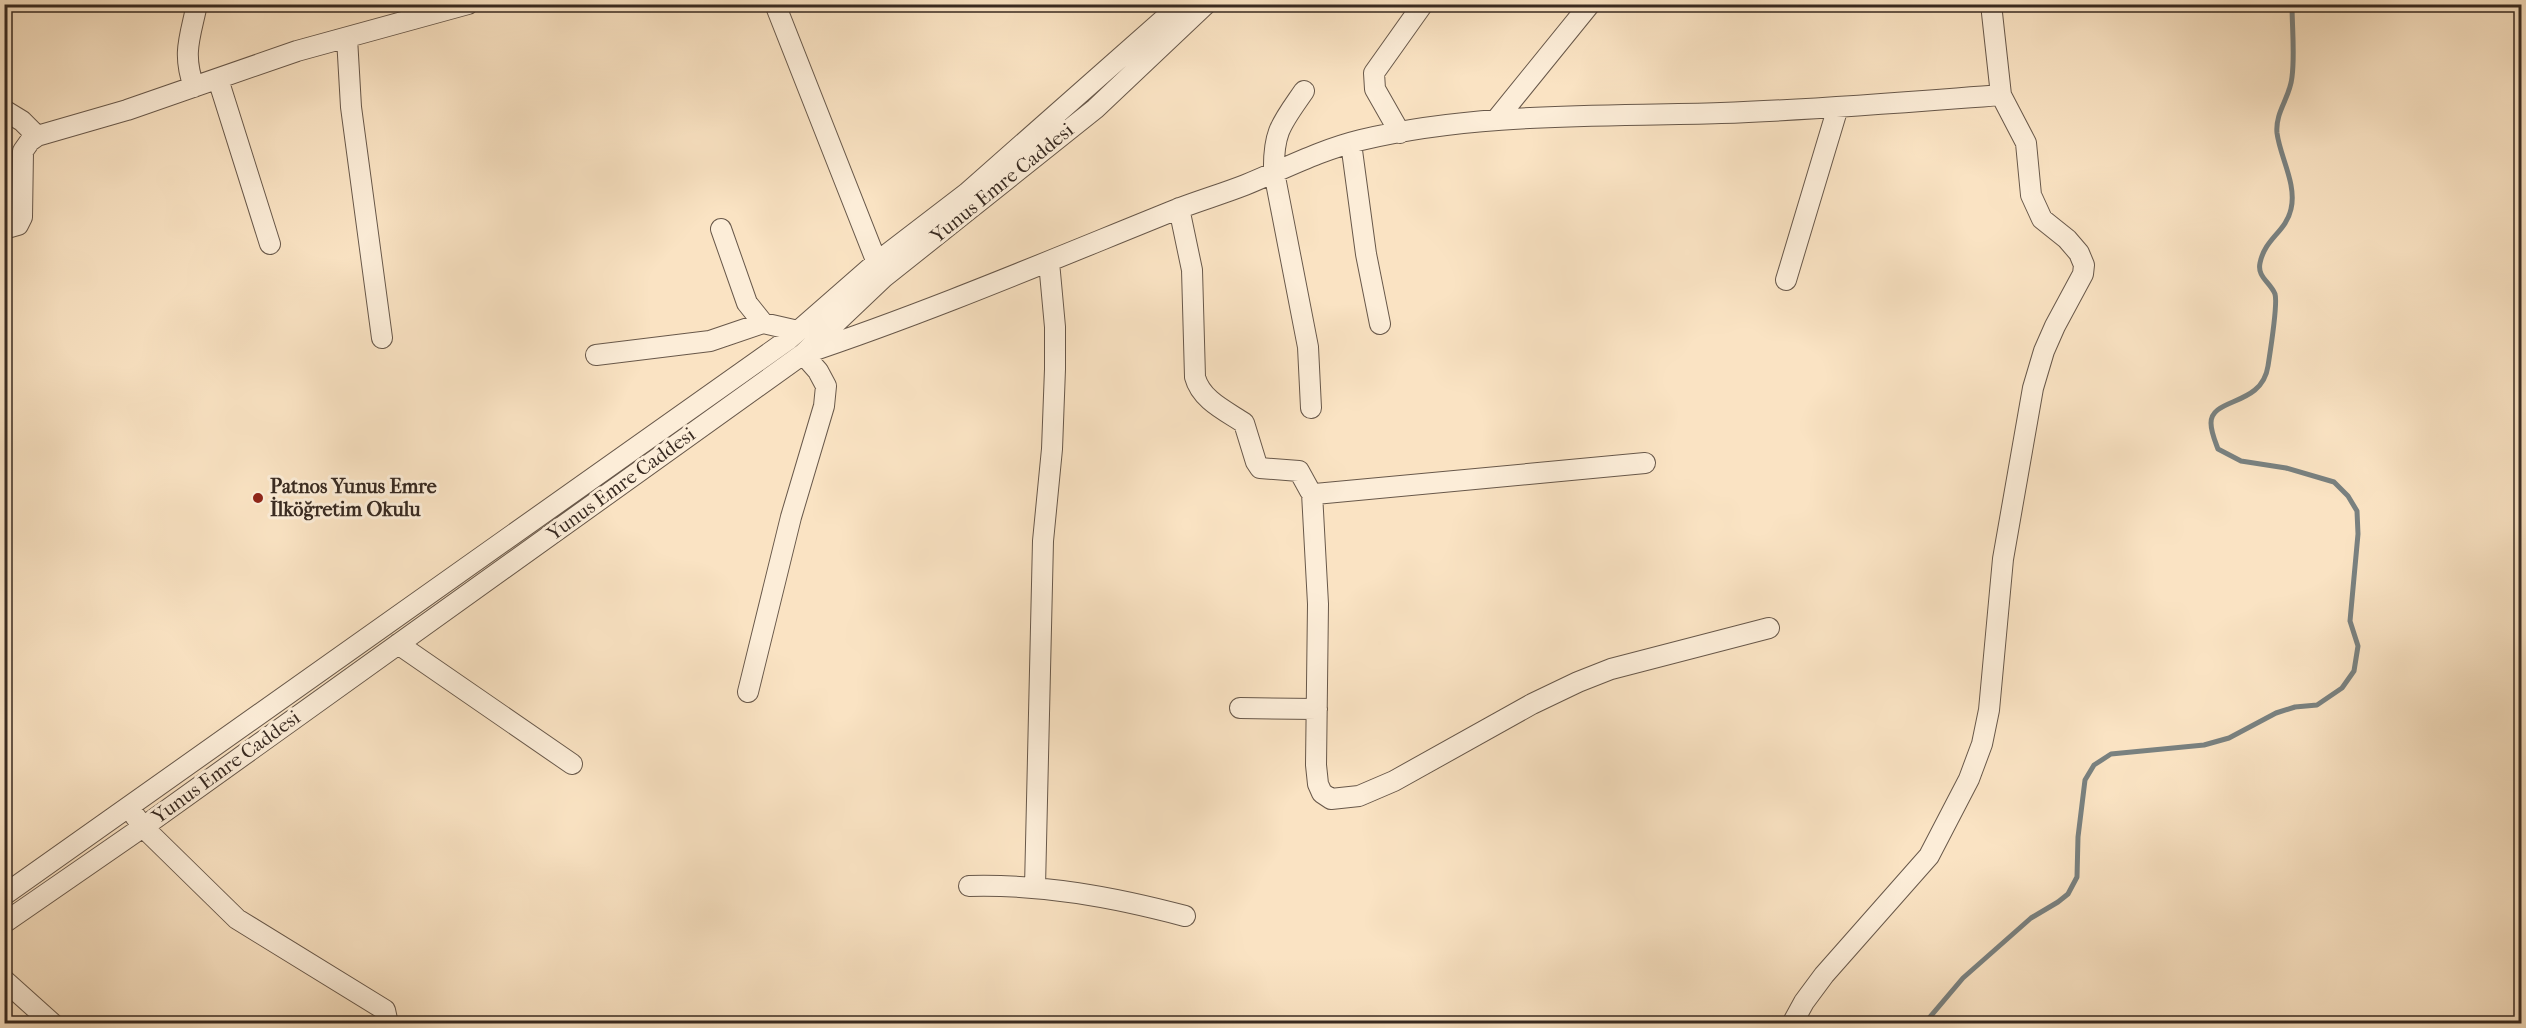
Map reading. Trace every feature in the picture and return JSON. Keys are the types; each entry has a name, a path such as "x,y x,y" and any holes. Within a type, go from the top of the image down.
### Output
{"street":[{"path":"194,87 187,67 186,52 197,4"},
{"path":"4,229 18,225 22,217 23,151 30,141 38,136 127,110 297,51 468,4"},
{"path":"775,4 880,270"},
{"name":"Yunus Emre Caddesi","path":"4,923 143,827 803,354 880,270 1181,4"},
{"name":"Yunus Emre Caddesi","path":"4,895 798,331 1095,109 1206,4"},
{"path":"1400,133 1375,89 1374,73 1423,4"},
{"path":"1496,120 1590,4"},
{"path":"1792,1023 1824,975 1929,856 1969,779 1982,744 1989,710 2003,559 2033,388 2044,351 2083,274 2084,265 2079,253 2037,211 2031,195 2026,143 2001,95 1991,4"},
{"path":"347,38 351,107 382,338"},
{"path":"218,79 270,244"},
{"path":"1304,91 1281,125 1273,147 1274,172 1308,347 1311,408"},
{"path":"748,692 791,517 824,406 826,386 818,370 803,354 887,326 1315,154 1351,143 1400,133 1496,120 1726,113 2001,95"},
{"path":"1786,280 1838,107"},
{"path":"4,110 22,121 38,136"},
{"path":"1351,143 1366,254 1380,324"},
{"path":"1179,208 1192,270 1197,387 1210,401 1244,423 1260,468 1299,471 1312,493 1318,604 1316,765 1318,784 1322,793 1331,799 1345,799 1359,796 1394,781 1532,704 1611,669 1769,628"},
{"path":"721,229 738,283 747,303 763,323"},
{"path":"1035,887 1043,541 1052,449 1055,369 1055,327 1049,262"},
{"path":"596,355 710,341 763,323 798,331"},
{"path":"1312,493 1338,493 1645,463"},
{"path":"398,644 572,764"},
{"path":"1240,708 1317,709"},
{"path":"129,807 143,827 237,919 385,1010 388,1023"},
{"path":"969,886 1035,887 1087,893 1185,916"},
{"path":"4,980 53,1023"}],"waterway":[{"path":"1924,1024 1963,978 2031,918 2068,894 2077,877 2078,837 2085,780 2094,765 2111,754 2204,745 2229,738 2276,713 2295,707 2317,705 2342,688 2354,671 2358,646 2350,621 2358,534 2357,511 2348,496 2334,482 2286,468 2241,461 2218,449 2211,426 2213,415 2219,409 2257,389 2264,379 2268,366 2276,299 2273,290 2260,272 2260,263 2266,247 2285,224 2291,209 2292,190 2279,142 2277,125 2292,77 2292,4"}],"place":[{"name":"Patnos Yunus Emre İlköğretim Okulu","path":"258,498"}]}
